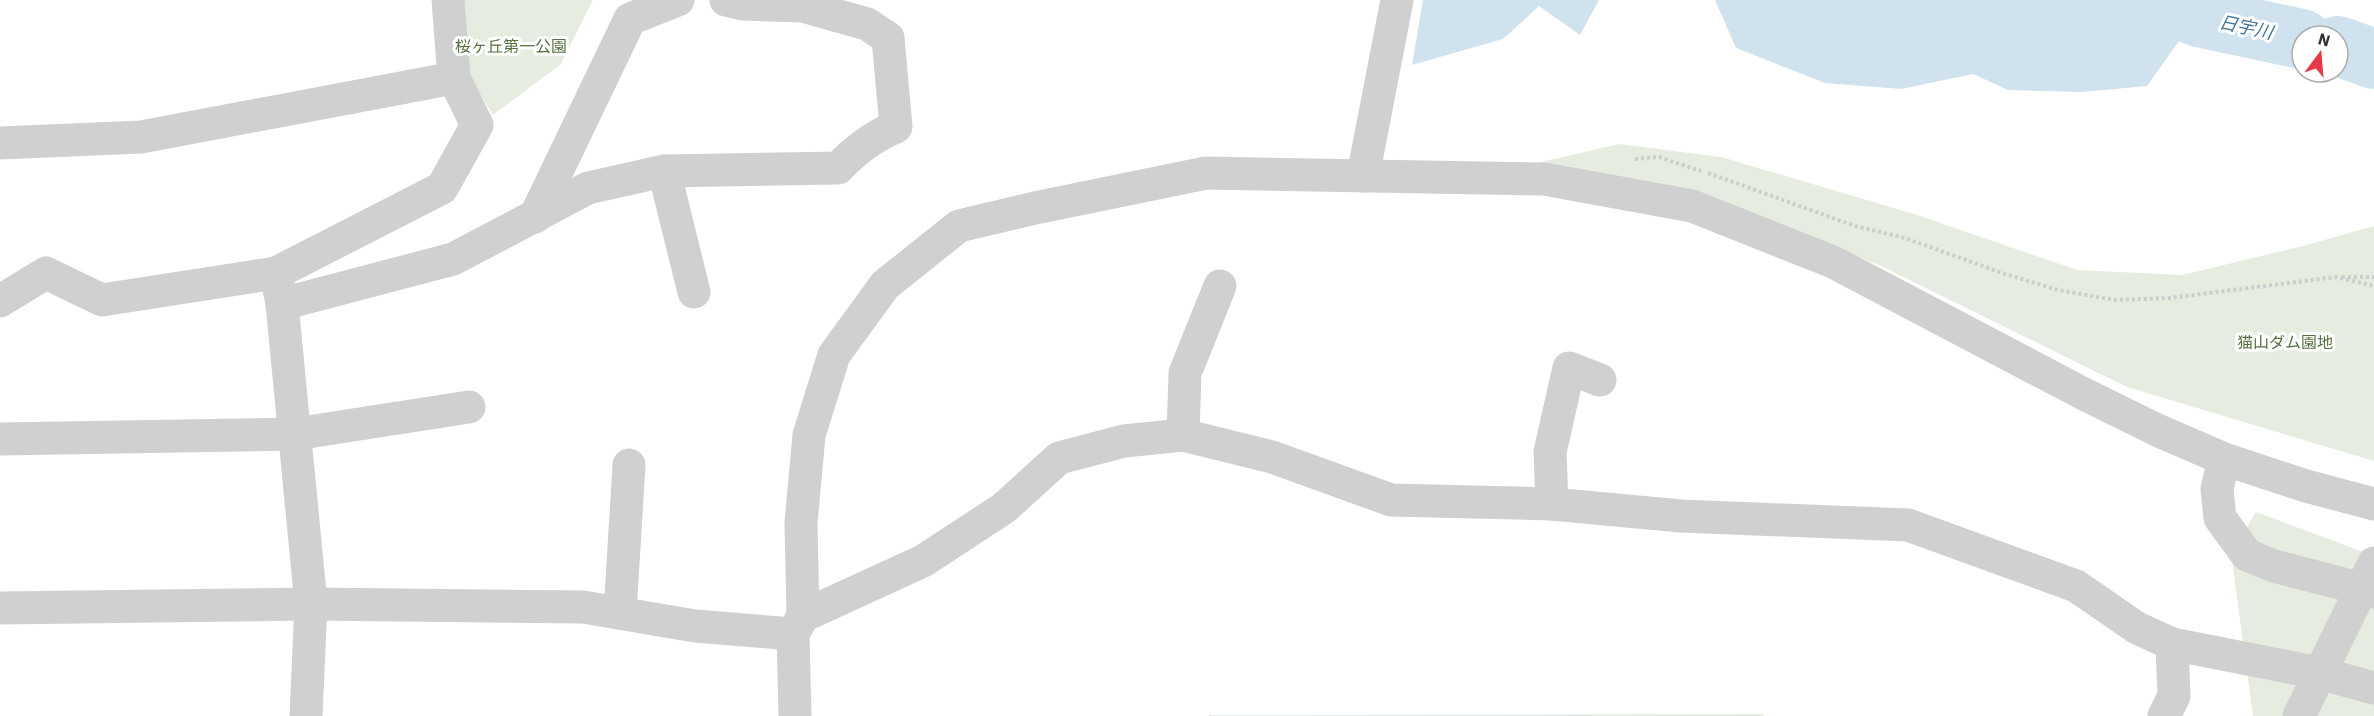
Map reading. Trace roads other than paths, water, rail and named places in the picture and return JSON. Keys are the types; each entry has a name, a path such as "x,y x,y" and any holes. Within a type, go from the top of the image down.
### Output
{"street":[{"path":"279,289 442,188 477,125 454,78 448,0"},
{"path":"535,217 630,19 678,0"},
{"path":"0,301 46,273 102,300 279,289 453,259 588,188 664,171 838,168 854,151 875,136 896,127 888,38 867,24 803,6 742,4 726,0"},
{"path":"1365,163 1397,0"},
{"path":"0,143 141,137 454,78"},
{"path":"795,716 801,523 809,435 834,355 885,285 958,226 1206,173 1365,163 1544,179 1692,206 1833,261 2082,393 2224,459 2306,486 2374,504"},
{"path":"664,171 694,292"},
{"path":"1184,435 1185,373 1220,286"},
{"path":"279,289 311,604 306,716"},
{"path":"1552,504 1550,452 1569,368 1600,380"},
{"path":"0,439 295,434 469,407"},
{"path":"0,608 311,604 583,606 694,626 798,625 923,561 1004,508 1059,458 1124,441 1184,435 1272,457 1391,500 1552,504 1681,516 1908,525 2076,586 2137,628 2172,644 2324,663 2374,688"},
{"path":"2224,459 2217,489 2220,518 2247,555 2274,566 2374,592"},
{"path":"620,613 629,465"},
{"path":"2299,716 2374,563"},
{"path":"2164,716 2174,696 2172,644"}],"water":[{"path":"1423,0 1599,0 1580,35 1539,6 1503,39 1412,65"},
{"path":"1715,0 2179,0 2179,41 2147,86 2082,92 2008,90 1973,74 1901,89 1825,83 1736,48"}],"waterway":[{"name":"日宇川","path":"2156,0 2202,18 2290,36"},
{"name":"日宇川","path":"2350,50 2374,59"}],"park label":[{"name":"桜ヶ丘第一公園","path":"511,46"},
{"name":"猫山ダム園地","path":"2285,342"}]}
